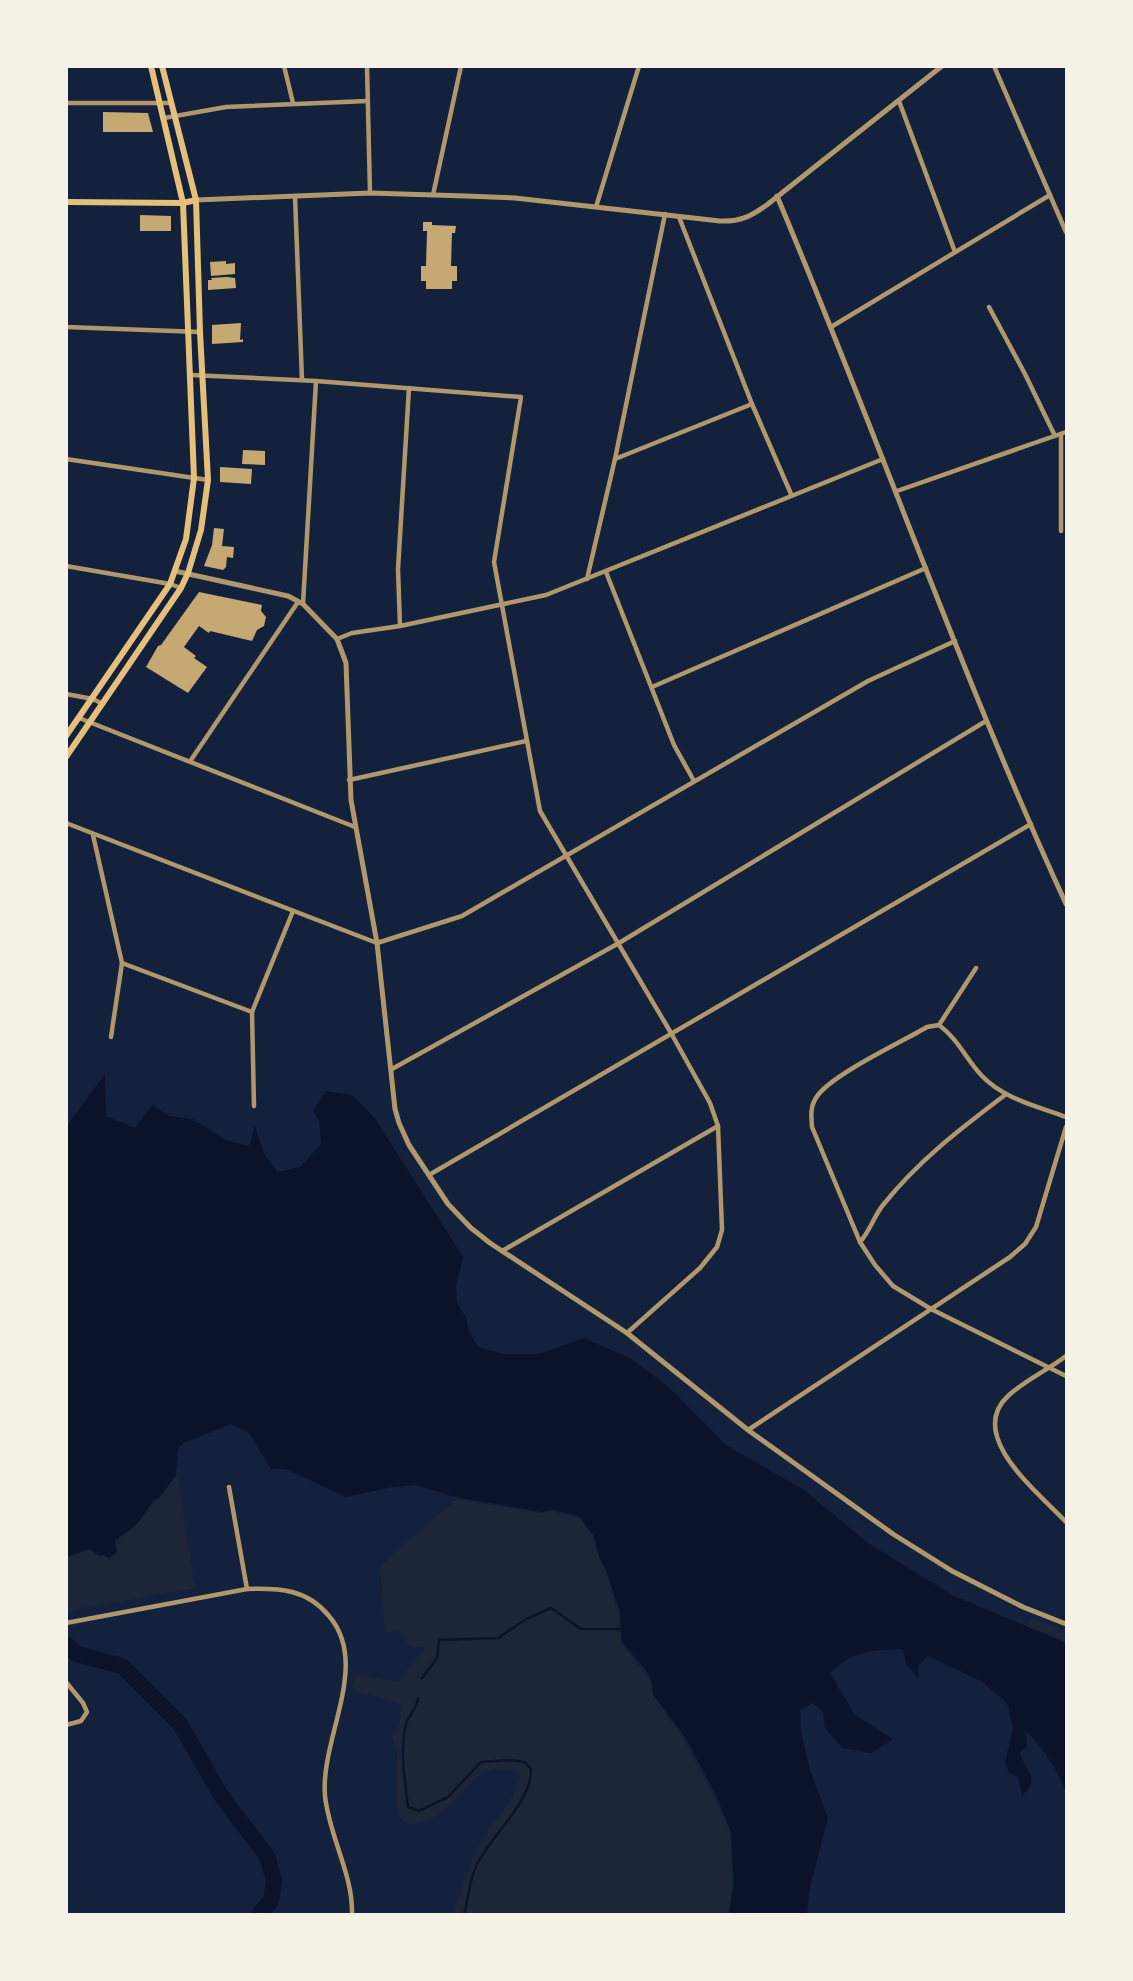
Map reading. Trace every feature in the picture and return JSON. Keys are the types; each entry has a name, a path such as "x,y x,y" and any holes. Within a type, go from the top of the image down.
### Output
{"main road":[{"path":"66,736 170,584 186,539 192,508 194,478 191,375 183,203 151,66"},
{"path":"66,757 181,588 201,530 208,480 196,200 162,66"},
{"path":"66,202 183,203 196,200"}],"street":[{"path":"284,66 293,103"},
{"path":"367,66 370,194"},
{"path":"433,195 461,66"},
{"path":"596,207 639,66"},
{"path":"993,66 1066,232"},
{"path":"196,200 370,194 515,198 679,217 738,220 750,216 777,196 943,67"},
{"path":"164,118 226,107 367,101"},
{"path":"899,101 955,252"},
{"path":"66,103 171,103"},
{"path":"831,327 1050,195"},
{"path":"295,196 302,380"},
{"path":"777,196 897,491 986,721 1066,904"},
{"path":"587,579 615,459 664,214"},
{"path":"679,217 752,404 791,494"},
{"path":"989,307 1055,436"},
{"path":"66,327 200,332"},
{"path":"191,375 302,380 521,397 494,562 540,811 671,1033 710,1103 718,1126 722,1230 717,1247 700,1268 627,1333"},
{"path":"191,761 300,603 316,381"},
{"path":"400,626 398,569 408,388"},
{"path":"615,459 752,404"},
{"path":"897,491 1064,433 1061,531"},
{"path":"337,639 352,633 400,626 546,595 883,459"},
{"path":"66,460 208,480"},
{"path":"66,566 181,588"},
{"path":"652,687 927,567"},
{"path":"175,571 278,593 300,603 337,639 346,671 349,780 377,943 395,1109 409,1145 458,1216 502,1251 627,1333 748,1430 893,1534 952,1571 1023,1607 1066,1624"},
{"path":"606,572 674,745 694,781"},
{"path":"66,823 377,943 461,916 868,681 955,641"},
{"path":"66,694 104,704"},
{"path":"79,718 355,827"},
{"path":"392,1069 619,943 986,721"},
{"path":"349,780 526,741"},
{"path":"429,1175 1032,824"},
{"path":"92,834 122,962 111,1037"},
{"path":"254,1106 252,1013 293,911"},
{"path":"122,962 252,1013"},
{"path":"939,1025 976,968"},
{"path":"1066,1117 1005,1095 983,1077 953,1035 939,1025 927,1027 836,1079 818,1096 811,1110 812,1127 860,1242 874,1265 894,1286 932,1309 1066,1376"},
{"path":"860,1242 881,1208 938,1146 1005,1095"},
{"path":"502,1251 718,1126"},
{"path":"748,1430 1010,1257 1025,1244 1036,1227 1066,1127"},
{"path":"1066,1356 1008,1396 997,1411 994,1421 995,1437 1005,1456 1066,1522"},
{"path":"229,1487 247,1590"},
{"path":"66,1623 247,1590 285,1589 306,1596 318,1604 333,1620 344,1642 346,1672 328,1756 326,1796 330,1827 351,1893 352,1914"},
{"path":"66,1682 83,1703 86,1712 81,1721 66,1725"}],"shaded area":[{"path":"105,1074 106,1116 135,1128 152,1105 169,1116 192,1119 226,1140 249,1146 255,1126 264,1154 277,1172 300,1167 321,1144 319,1120 313,1111 326,1091 352,1095 374,1117 463,1257 456,1286 457,1303 478,1347 504,1354 539,1354 584,1338 630,1358 669,1387 726,1445 804,1490 868,1543 952,1595 1066,1643 1066,1793 1049,1760 1026,1731 1027,1747 1020,1752 1031,1783 1022,1796 1018,1777 1009,1773 1005,1762 1013,1728 1007,1703 981,1681 928,1656 919,1664 918,1678 906,1664 903,1649 863,1653 846,1660 830,1673 855,1715 893,1739 872,1753 843,1748 825,1728 823,1711 812,1703 800,1710 801,1732 810,1770 828,1818 810,1887 807,1914 729,1914 734,1883 731,1832 715,1793 686,1739 653,1694 648,1673 622,1642 620,1612 607,1573 594,1536 579,1516 455,1497 416,1485 346,1497 286,1469 271,1469 249,1433 231,1424 178,1448 176,1475 136,1525 115,1541 117,1552 109,1558 89,1549 67,1557 67,1126"},
{"path":"177,1475 195,1588 67,1611 67,1558 90,1549 109,1559 117,1553 115,1541 136,1525"},
{"path":"456,1499 540,1513 552,1511 579,1518 593,1536 618,1612 621,1644 651,1682 652,1693 684,1740 730,1832 732,1883 728,1914 453,1914 474,1856 510,1801 520,1777 516,1771 492,1770 471,1782 452,1804 437,1815 419,1823 405,1822 399,1817 397,1757 393,1738 400,1722 401,1703 352,1691 356,1674 399,1682 421,1652 423,1647 410,1647 399,1630 385,1633 380,1566"},
{"path":"1031,1618 1066,1631 1066,1643 1027,1627"}],"building":[{"path":"103,112 148,113 153,132 103,132"},
{"path":"140,215 171,216 171,231 140,231"},
{"path":"423,222 456,226 455,233 452,233 451,266 457,266 457,281 452,281 452,289 426,289 426,281 421,281 421,266 426,266 427,231 423,231"},
{"path":"226,261 226,264 235,263 235,274 211,276 210,262"},
{"path":"235,278 236,288 208,290 208,280"},
{"path":"241,323 240,340 243,339 243,342 212,344 212,325"},
{"path":"243,450 265,451 265,465 242,464"},
{"path":"220,467 252,469 251,484 220,482"},
{"path":"214,528 224,529 222,546 234,547 233,558 227,557 223,570 204,566 212,545"},
{"path":"199,592 262,605 261,611 266,617 264,626 257,630 252,641 210,631 209,633 199,626 184,647 207,667 188,693 146,667 158,646"}],"waterway":[{"path":"422,1678 437,1658 439,1640 498,1638 526,1619 551,1608 581,1629 623,1629"},
{"path":"66,1644 77,1654 122,1666 180,1724 222,1797 267,1856 274,1880 271,1901 259,1914"},
{"path":"418,1698 406,1724 403,1748 408,1807 419,1811 448,1797 481,1762 525,1762 531,1769 530,1781 519,1805 475,1868 464,1914"}]}
